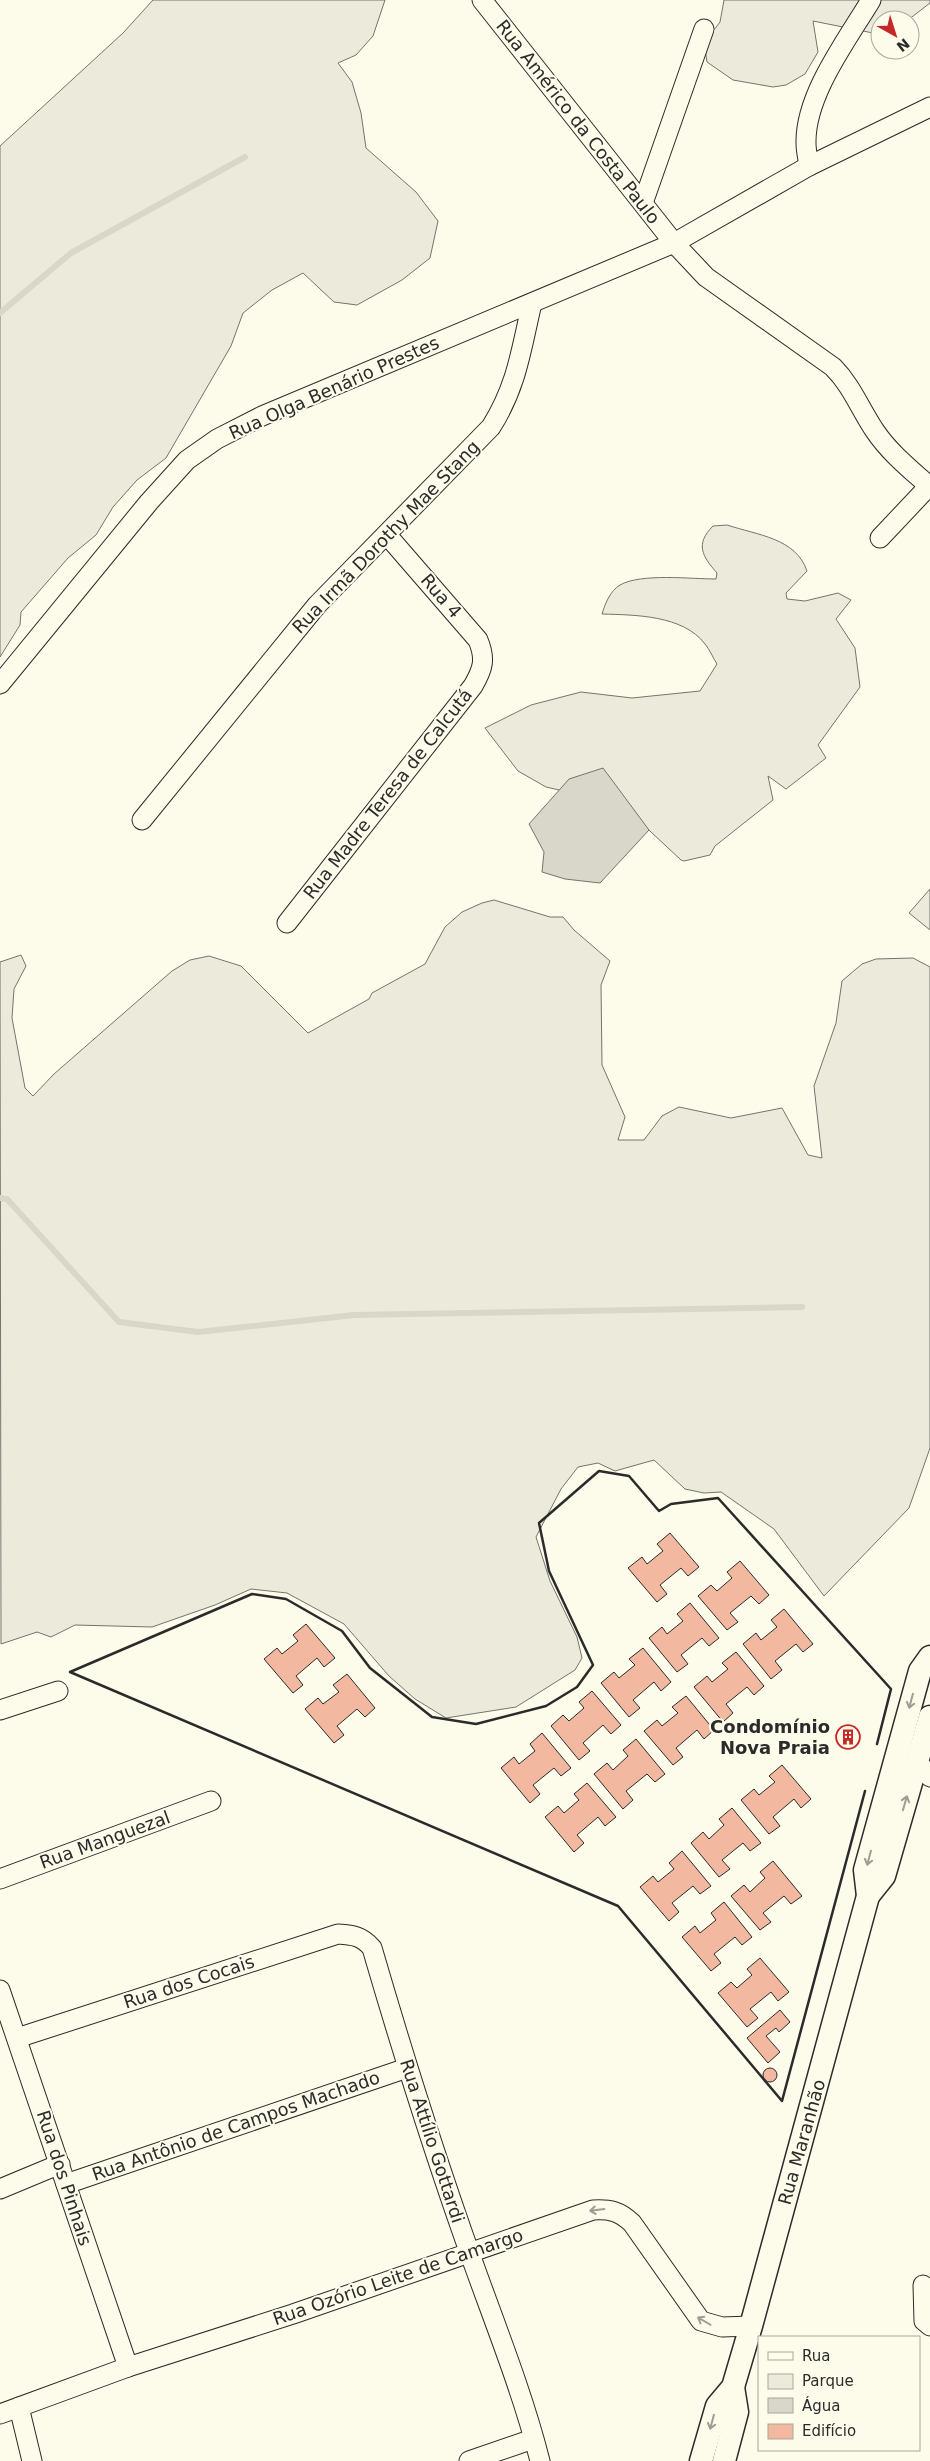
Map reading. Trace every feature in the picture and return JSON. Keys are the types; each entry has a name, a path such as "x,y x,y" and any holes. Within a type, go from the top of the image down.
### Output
{"street":[{"name":"Rua Américo da Costa Paulo","path":"482,0 674,243 706,277 833,367 847,382 866,417 884,444 929,485"},
{"path":"808,166 806,142 810,113 823,82 871,0"},
{"path":"643,203 704,29"},
{"name":"Rua Olga Benário Prestes","path":"0,684 149,502 188,460 217,439 262,416 674,243 808,166 930,107"},
{"name":"Rua Irmã Dorothy Mae Stang","path":"142,820 317,606 491,427 505,404 514,381 532,303"},
{"path":"880,538 929,485"},
{"name":"Rua 4","path":"387,535 478,640 483,651 484,662"},
{"name":"Rua Madre Teresa de Calcutá","path":"287,923 473,686 484,662"},
{"name":"Rua Maranhão","path":"913,1772 920,1671 930,1656"},
{"path":"0,1710 58,1691"},
{"name":"Rua Maranhão","path":"701,2461 717,2406 733,2387 868,1896 884,1876 930,1717"},
{"name":"Rua Manguezal","path":"0,1879 211,1801"},
{"name":"Rua dos Cocais","path":"17,2038 338,1934 361,1937"},
{"name":"Rua Attílio Gottardi","path":"361,1937 372,1948 407,2068 470,2254 504,2346 540,2461"},
{"name":"Rua dos Pinhais","path":"0,1990 128,2367"},
{"name":"Rua Antônio de Campos Machado","path":"66,2184 407,2068"},
{"path":"0,2189 60,2164"},
{"name":"Rua Ozório Leite de Camargo","path":"0,2414 128,2367 470,2254 593,2210 610,2209 622,2214 632,2223 701,2321 715,2326 751,2326"},
{"path":"923,2285 924,2321 930,2326"},
{"name":"Rua Maranhão","path":"724,2461 738,2412 733,2387"},
{"path":"19,2407 32,2461"},
{"path":"469,2461 534,2439"}],"green space":[{"path":"153,0 385,0 373,36 356,55 338,63 352,82 361,113 366,148 416,192 438,221 430,258 402,280 357,305 334,302 303,273 272,290 243,313 231,346 166,458 137,480 113,507 96,535 68,558 21,612 20,625 0,657 0,146 123,33"},
{"path":"724,0 930,0 930,3 920,11 870,10 870,32 813,21 818,52 805,74 786,85 773,87 733,80 707,62 704,43 720,22"},
{"path":"727,525 774,539 794,551 802,560 807,571 786,593 787,599 805,601 838,593 851,600 836,619 855,648 860,687 818,745 826,758 786,789 768,776 773,800 715,846 710,855 684,861 621,804 546,787 518,771 485,728 531,705 581,692 632,698 700,691 717,664 707,646 696,634 684,627 658,618 602,614 606,602 613,591 629,581 653,578 716,579 717,573 704,555 702,544 707,532 713,526"},
{"path":"930,889 930,930 909,913"},
{"path":"494,900 550,917 563,917 574,930 610,961 601,985 602,1065 625,1117 618,1140 644,1140 662,1116 679,1107 731,1118 782,1108 808,1155 822,1158 814,1086 836,1023 842,981 862,964 876,959 913,958 930,967 930,1448 909,1508 824,1596 774,1529 721,1492 704,1493 685,1489 654,1460 615,1471 598,1463 578,1467 561,1489 536,1537 550,1581 577,1637 582,1658 575,1670 516,1707 446,1718 415,1699 389,1676 344,1624 287,1593 251,1589 215,1605 152,1627 75,1625 51,1637 37,1632 1,1644 0,962 21,955 26,966 14,989 12,1018 25,1088 33,1096 54,1074 172,971 190,960 209,956 241,966 308,1033 369,999 372,993 425,964 445,927 462,912"}],"water":[{"path":"603,768 649,830 600,883 565,879 542,872 544,852 529,824 569,779"}],"building":[{"path":"670,1533 699,1567 688,1576 681,1568 660,1585 667,1594 657,1602 628,1568 642,1557 647,1564 663,1551 657,1544"},
{"path":"740,1561 769,1595 759,1604 751,1596 730,1613 738,1622 727,1630 698,1596 711,1585 717,1591 732,1578 727,1572"},
{"path":"690,1603 719,1638 709,1646 702,1638 681,1655 688,1664 677,1672 649,1638 662,1627 667,1634 683,1621 677,1614"},
{"path":"784,1609 813,1644 803,1652 796,1644 775,1661 782,1670 771,1679 743,1644 756,1633 761,1640 777,1627 771,1620"},
{"path":"306,1624 335,1658 324,1667 317,1658 296,1676 303,1685 293,1693 264,1659 277,1648 282,1654 298,1641 293,1635"},
{"path":"643,1648 671,1682 661,1691 654,1682 633,1700 640,1708 629,1717 601,1683 614,1672 619,1678 635,1665 629,1659"},
{"path":"736,1652 764,1686 754,1695 747,1687 726,1704 733,1713 723,1722 694,1687 707,1676 712,1682 728,1669 722,1663"},
{"path":"347,1674 375,1708 365,1717 357,1709 337,1726 344,1735 334,1743 305,1709 318,1698 323,1704 339,1692 333,1685"},
{"path":"592,1691 621,1725 611,1734 603,1725 583,1743 590,1751 579,1760 551,1726 563,1715 569,1721 584,1708 579,1702"},
{"path":"686,1696 714,1730 704,1739 697,1730 676,1748 683,1757 673,1765 644,1731 657,1720 662,1726 678,1713 672,1707"},
{"name":"Condomínio Nova Praia","path":"847,1726 859,1740 849,1748 838,1734"},
{"path":"542,1733 571,1768 561,1776 554,1768 533,1785 540,1794 530,1803 501,1768 514,1757 519,1764 535,1751 530,1744"},
{"path":"636,1739 665,1774 655,1782 647,1774 626,1791 633,1800 623,1809 594,1774 607,1763 613,1770 628,1756 623,1750"},
{"path":"782,1765 811,1799 801,1808 794,1799 773,1817 780,1826 769,1834 741,1800 754,1789 759,1795 775,1782 769,1776"},
{"path":"587,1783 616,1817 605,1826 598,1817 577,1835 584,1843 574,1852 545,1817 558,1806 564,1813 579,1800 574,1794"},
{"path":"732,1808 761,1843 750,1851 743,1843 722,1860 730,1869 719,1877 691,1843 703,1832 709,1839 724,1825 719,1819"},
{"path":"682,1851 711,1886 700,1894 693,1886 672,1903 679,1912 669,1921 640,1887 653,1876 658,1882 674,1869 669,1863"},
{"path":"773,1861 802,1896 791,1904 784,1896 763,1913 771,1922 760,1930 731,1896 744,1885 750,1892 765,1878 760,1872"},
{"path":"724,1902 752,1937 742,1945 735,1937 714,1954 721,1963 711,1971 682,1937 695,1926 700,1933 716,1920 711,1913"},
{"path":"760,1958 789,1992 778,2001 771,1992 750,2009 758,2018 747,2027 718,1993 731,1982 737,1988 752,1975 747,1969"},
{"path":"780,2010 790,2022 779,2032 776,2028 766,2036 780,2052 768,2063 747,2038"},
{"path":"770,2068 775,2070 777,2075 775,2080 770,2082 765,2080 763,2075 765,2070"}],"waterway":[{"path":"0,313 71,253 245,157"},
{"path":"0,1198 7,1199 119,1322 198,1332 354,1315 802,1307"}],"wall":[{"path":"865,1791 782,2101 618,1906 70,1672 252,1594 286,1599 342,1631 370,1668 432,1717 476,1724 546,1706 577,1687 593,1665 549,1571 539,1523 599,1471 629,1476 659,1511 671,1504 718,1498 891,1689 877,1744"}],"place":[{"name":"Condomínio Nova Praia","path":"848,1737"}]}
